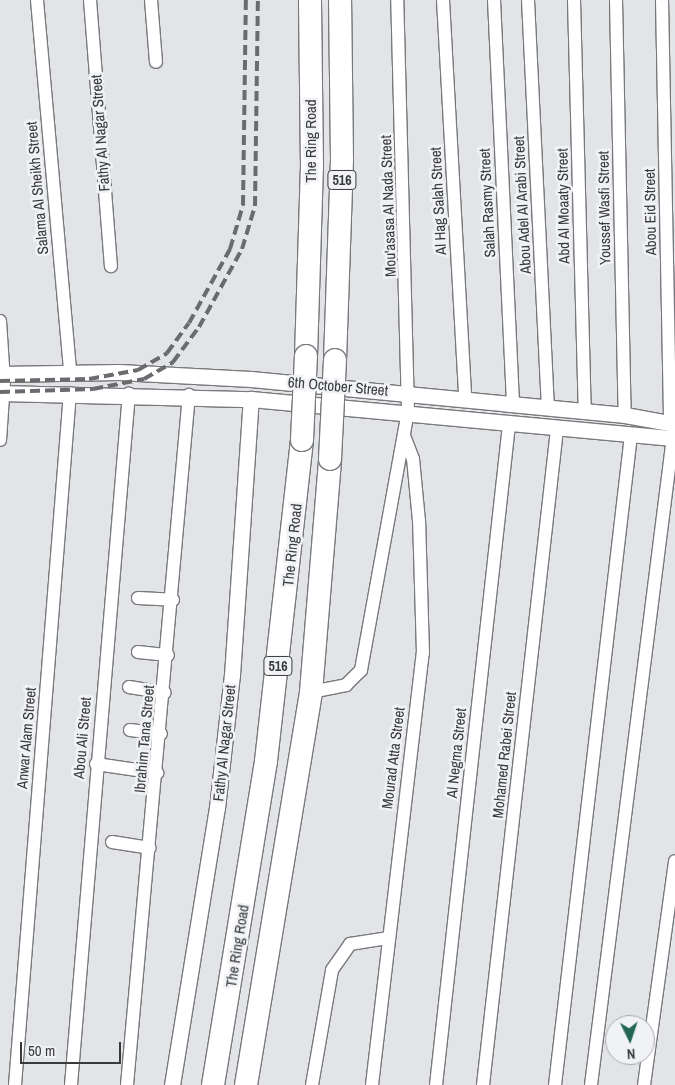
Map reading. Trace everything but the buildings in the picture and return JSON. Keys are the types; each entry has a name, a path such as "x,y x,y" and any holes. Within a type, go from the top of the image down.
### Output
{"highway":[{"name":"The Ring Road","path":"213,1085 237,950 286,601 302,440 312,166 310,0"},
{"name":"The Ring Road","path":"246,1085 311,692 330,458 335,360 342,158 340,0"}],"street":[{"name":"Salama Al Sheikh Street","path":"37,0 70,373"},
{"name":"Fathy Al Nagar Street","path":"90,0 110,266"},
{"path":"151,0 156,62"},
{"name":"Mou'asasa Al Nada Street","path":"311,692 346,685 361,670 411,392 397,0"},
{"name":"Al Hag Salah Street","path":"443,0 465,399"},
{"name":"Salah Rasmy Street","path":"494,0 513,405"},
{"name":"Abou Adel Al Arabi Street","path":"528,0 548,409"},
{"name":"Abd Al Moaaty Street","path":"574,0 585,411"},
{"name":"Youssef Wasfi Street","path":"616,0 625,415"},
{"name":"Abou Eid Street","path":"591,1085 674,430 669,57 662,0"},
{"path":"0,321 2,384 0,440"},
{"name":"6th October Street","path":"2,384 70,373 251,378 411,392 548,409 625,415 674,430"},
{"name":"6th October Street","path":"2,384 70,393 129,393 251,398 408,411 509,425 631,436 674,430"},
{"name":"Anwar Alam Street","path":"15,1085 70,393"},
{"name":"Abou Ali Street","path":"71,1085 96,764 129,393"},
{"name":"Ibrahim Tana Street","path":"127,1085 165,693 188,395"},
{"name":"Fathy Al Nagar Street","path":"172,1085 218,799 232,675 251,398"},
{"name":"Al Negma Street","path":"436,1085 509,425"},
{"name":"Mohamed Rabei Street","path":"483,1085 557,429"},
{"name":"Mourad Atta Street","path":"372,1085 386,938 423,652 419,521 413,459 404,436"},
{"path":"555,1085 631,436"},
{"path":"138,598 173,600"},
{"path":"138,652 168,655"},
{"path":"129,687 165,693"},
{"path":"130,730 161,734"},
{"path":"96,764 157,773"},
{"path":"112,842 150,848"},
{"path":"644,1085 675,861"},
{"path":"312,1085 332,970 350,944 386,938"}],"railway":[{"path":"0,381 89,379 138,370 167,353 189,323 230,249 243,205 246,0"},
{"path":"0,392 93,389 144,379 173,362 199,327 242,249 255,206 258,0"}]}
